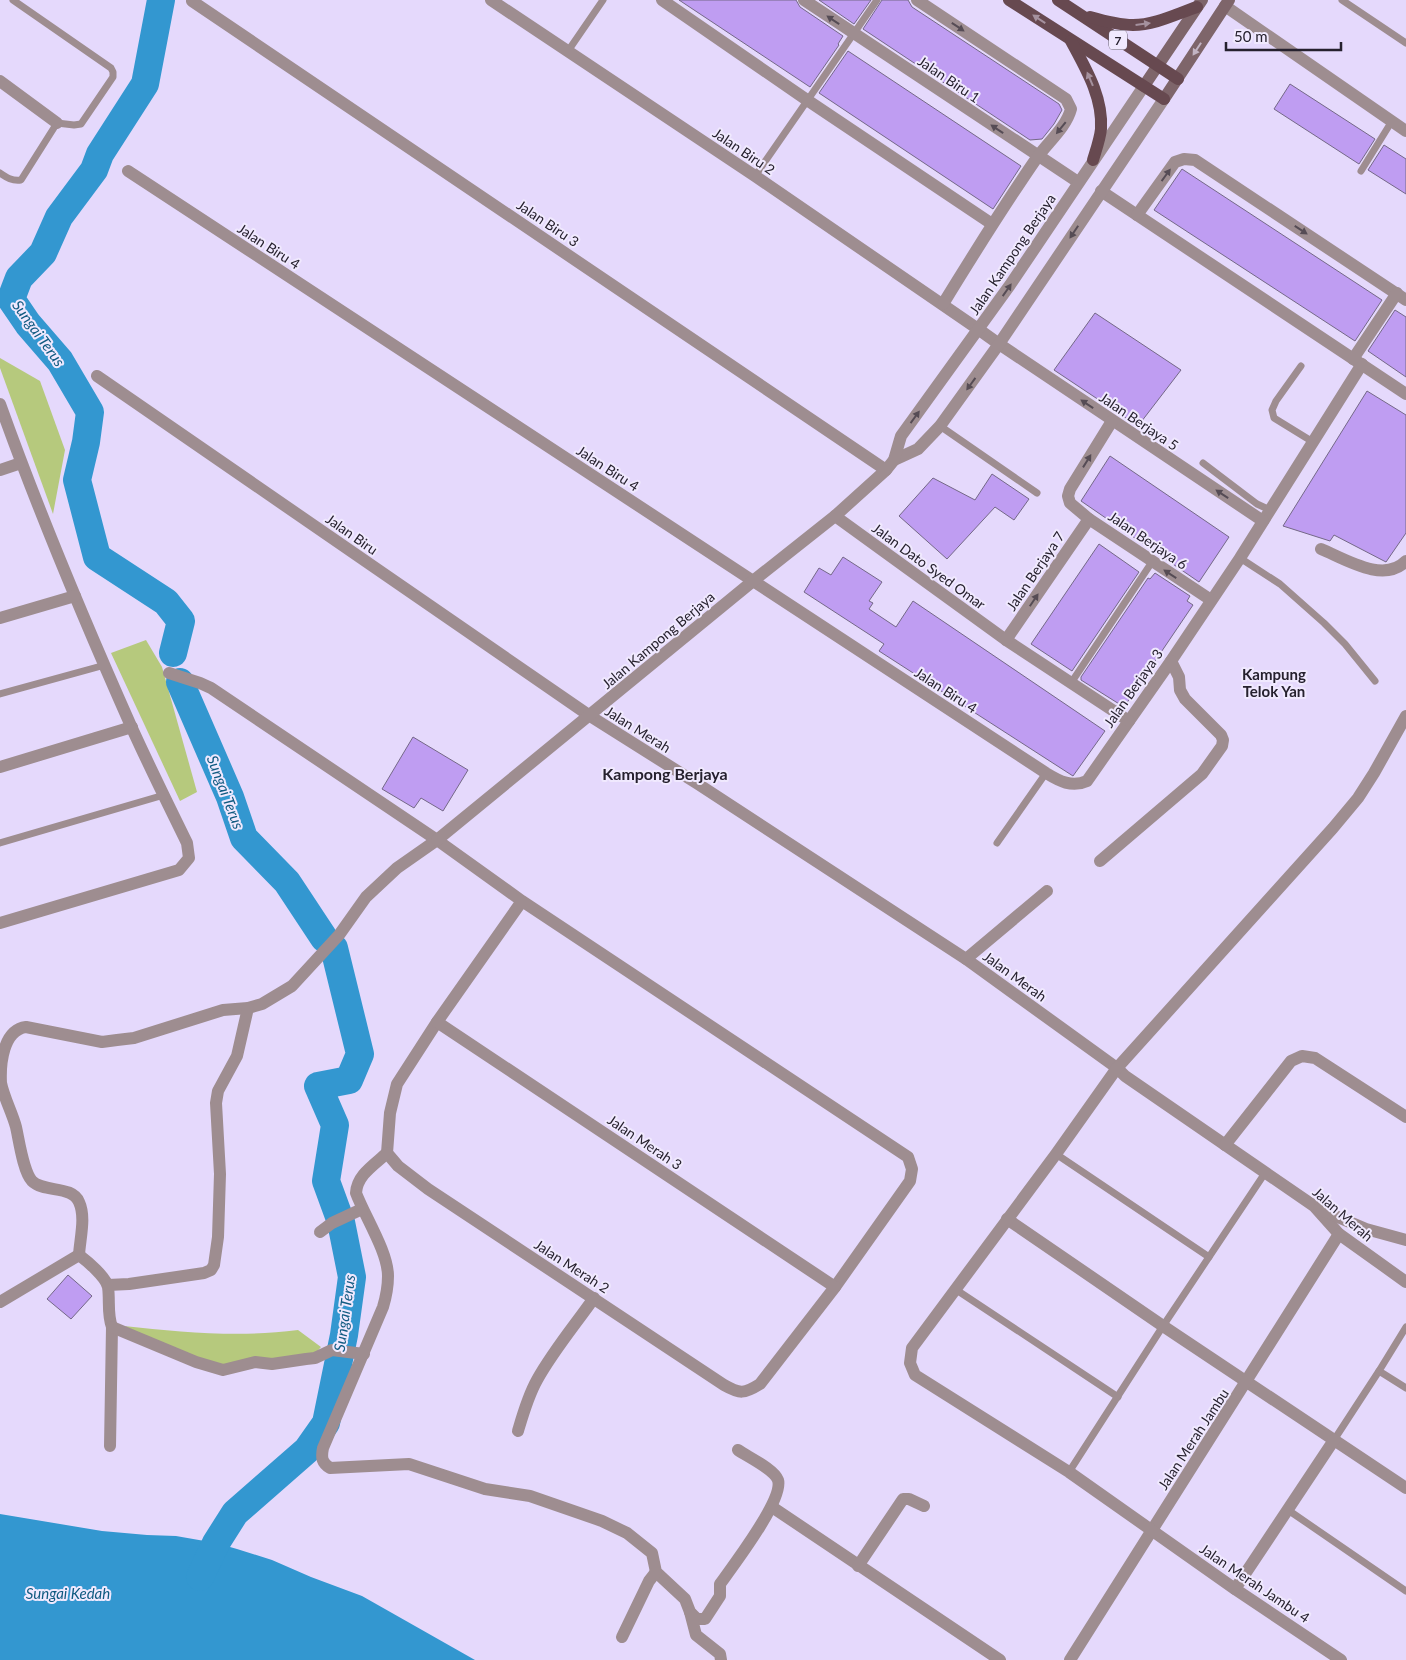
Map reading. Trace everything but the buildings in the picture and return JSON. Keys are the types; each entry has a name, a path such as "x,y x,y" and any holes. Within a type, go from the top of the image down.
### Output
{"main road":[{"name":"7","path":"1009,0 1164,99"},
{"name":"7","path":"1058,0 1178,79"},
{"path":"1164,99 1227,3"},
{"path":"1078,14 1113,23 1150,24 1200,4"},
{"name":"Jalan Kampong Berjaya","path":"1144,86 1200,4"},
{"path":"1070,39 1099,99 1101,130 1093,160"}],"street":[{"name":"Jalan Biru 2","path":"491,0 755,176 943,304 978,330"},
{"path":"662,0 806,100 992,224"},
{"name":"Jalan Biru 1","path":"804,0 1078,182"},
{"path":"918,0 1066,100 1071,109 1068,118 1038,157 992,224 943,304"},
{"name":"Jalan Biru 3","path":"192,1 890,465"},
{"path":"1227,3 1406,131"},
{"path":"0,81 57,123"},
{"name":"Jalan Kampong Berjaya","path":"890,465 901,436 978,330 1144,86"},
{"name":"Jalan Kampong Berjaya","path":"78,1255 82,1218 77,1197 70,1193 38,1185 27,1172 15,1123 1,1082 2,1064 8,1037 19,1028 26,1027 102,1042 134,1038 223,1010 256,1006 271,1000 292,986 339,935 366,897 397,868 437,840 590,716 834,516 890,465 918,450 940,426 999,344 1164,99"},
{"path":"1137,215 1175,162 1195,160 1401,296"},
{"name":"Jalan Biru 4","path":"128,171 1046,774 1074,784"},
{"path":"1102,191 1406,394"},
{"name":"Jalan Berjaya 3","path":"1074,784 1087,781 1171,662 1240,558 1313,442 1358,361 1401,296"},
{"name":"Jalan Berjaya 5","path":"978,330 1263,521"},
{"name":"Jalan Biru","path":"97,376 590,716"},
{"path":"0,404 21,463 75,596 132,727 186,843 189,858 179,870 0,924"},
{"name":"Jalan Berjaya 6","path":"1112,421 1070,489 1068,496 1070,503 1089,519 1211,600"},
{"path":"0,470 21,463"},
{"name":"Jalan Dato Syed Omar","path":"834,516 1006,640 1129,721"},
{"name":"Jalan Berjaya 7","path":"1006,640 1089,519"},
{"path":"1321,550 1371,570 1385,571 1396,569 1406,561"},
{"path":"0,618 75,596"},
{"path":"1100,861 1202,774 1222,746 1223,740 1221,735 1185,700 1180,690 1179,676 1171,662"},
{"path":"169,673 211,688 437,840 522,900 437,1022 398,1084 390,1114 387,1153 361,1176 357,1184 357,1212 385,1258 388,1275 383,1307 359,1353 322,1448 321,1457 323,1464 330,1468 409,1464 485,1489 530,1496 602,1521 627,1533 652,1553 656,1572 685,1598 696,1635 720,1654 721,1660"},
{"name":"Jalan Merah","path":"590,716 698,784 966,959 1117,1068 1125,1076 1314,1206 1339,1234 1406,1282"},
{"path":"955,1289 1056,1154 1117,1068 1358,798 1406,716"},
{"path":"0,767 132,727"},
{"path":"966,959 1047,891"},
{"name":"Jalan Merah 2","path":"387,1153 398,1166 428,1189 737,1392 748,1391 760,1384 836,1287 910,1181 912,1169 908,1157 522,900"},
{"path":"108,1285 129,1284 204,1273 211,1270 214,1265 218,1237 220,1174 216,1102 218,1091 237,1056 248,1008"},
{"name":"Jalan Merah 3","path":"437,1022 836,1287"},
{"path":"1225,1145 1291,1061 1302,1056 1315,1058 1405,1114"},
{"path":"1314,1206 1366,1229 1406,1240"},
{"path":"320,1232 332,1223 357,1212"},
{"path":"1007,1219 1163,1326 1406,1488"},
{"name":"Jalan Merah Jambu","path":"1070,1660 1339,1234"},
{"path":"0,1302 78,1255 92,1265 108,1285 108,1317 112,1327 110,1446"},
{"name":"Jalan Merah Jambu 4","path":"955,1289 912,1348 910,1363 915,1375 1070,1472 1152,1531 1341,1660"},
{"path":"518,1431 527,1402 546,1364 594,1298"},
{"path":"112,1327 196,1362 223,1370 255,1362 272,1364 315,1358 332,1350 359,1353"},
{"path":"1236,1589 1334,1440"},
{"path":"690,1612 696,1619 705,1619 709,1614 720,1596 720,1584 772,1507 779,1487 778,1479 771,1472 738,1450"},
{"path":"858,1566 904,1499 909,1499 924,1506"},
{"path":"772,1507 1000,1660"},
{"path":"622,1637 649,1581 656,1572"}],"lane":[{"path":"0,173 8,179 20,180 57,123 81,124 113,77 114,72 111,68 13,0"},
{"path":"568,51 603,0"},
{"path":"755,176 877,0"},
{"path":"1342,0 1406,43"},
{"path":"1361,170 1392,121"},
{"path":"1301,366 1276,401 1272,410 1274,418 1313,442"},
{"path":"940,426 1037,493"},
{"path":"1204,463 1257,504 1270,510"},
{"path":"1240,558 1280,584 1324,623 1345,644 1375,681"},
{"path":"1071,683 1152,562"},
{"path":"0,694 105,665"},
{"path":"997,843 1046,774"},
{"path":"0,843 164,795"},
{"path":"1056,1154 1209,1257"},
{"path":"1070,1472 1163,1326 1265,1173"},
{"path":"955,1289 1118,1397"},
{"path":"1334,1440 1406,1327"},
{"path":"1379,1371 1406,1388"},
{"path":"1288,1510 1406,1591"}],"green space":[{"path":"0,358 40,381 65,450 53,514 0,368"},
{"path":"146,640 162,667 197,792 180,801 111,653"},
{"path":"124,1326 232,1334 298,1330 321,1347 314,1355 224,1365 189,1356"}],"water":[{"name":"Sungai Kedah","path":"0,1514 102,1531 176,1536 237,1549 272,1560 362,1596 475,1660 0,1660"}],"waterway":[{"name":"Sungai Terus","path":"161,0 145,84 100,154 94,170 59,217 43,253 19,278 11,299 28,324 60,361 90,412 86,442 77,480 97,557 166,602 181,621 173,653"},
{"name":"Sungai Terus","path":"180,682 230,797 244,838 287,882 324,938"},
{"name":"Sungai Terus","path":"200,1577 216,1543 235,1513 307,1450 326,1423 344,1335 352,1277 341,1222 326,1181 335,1125 318,1086 349,1080 360,1054 334,948"}],"district":[{"name":"Kampung Telok Yan","path":"1274,682"},
{"name":"Kampong Berjaya","path":"665,773"}]}
